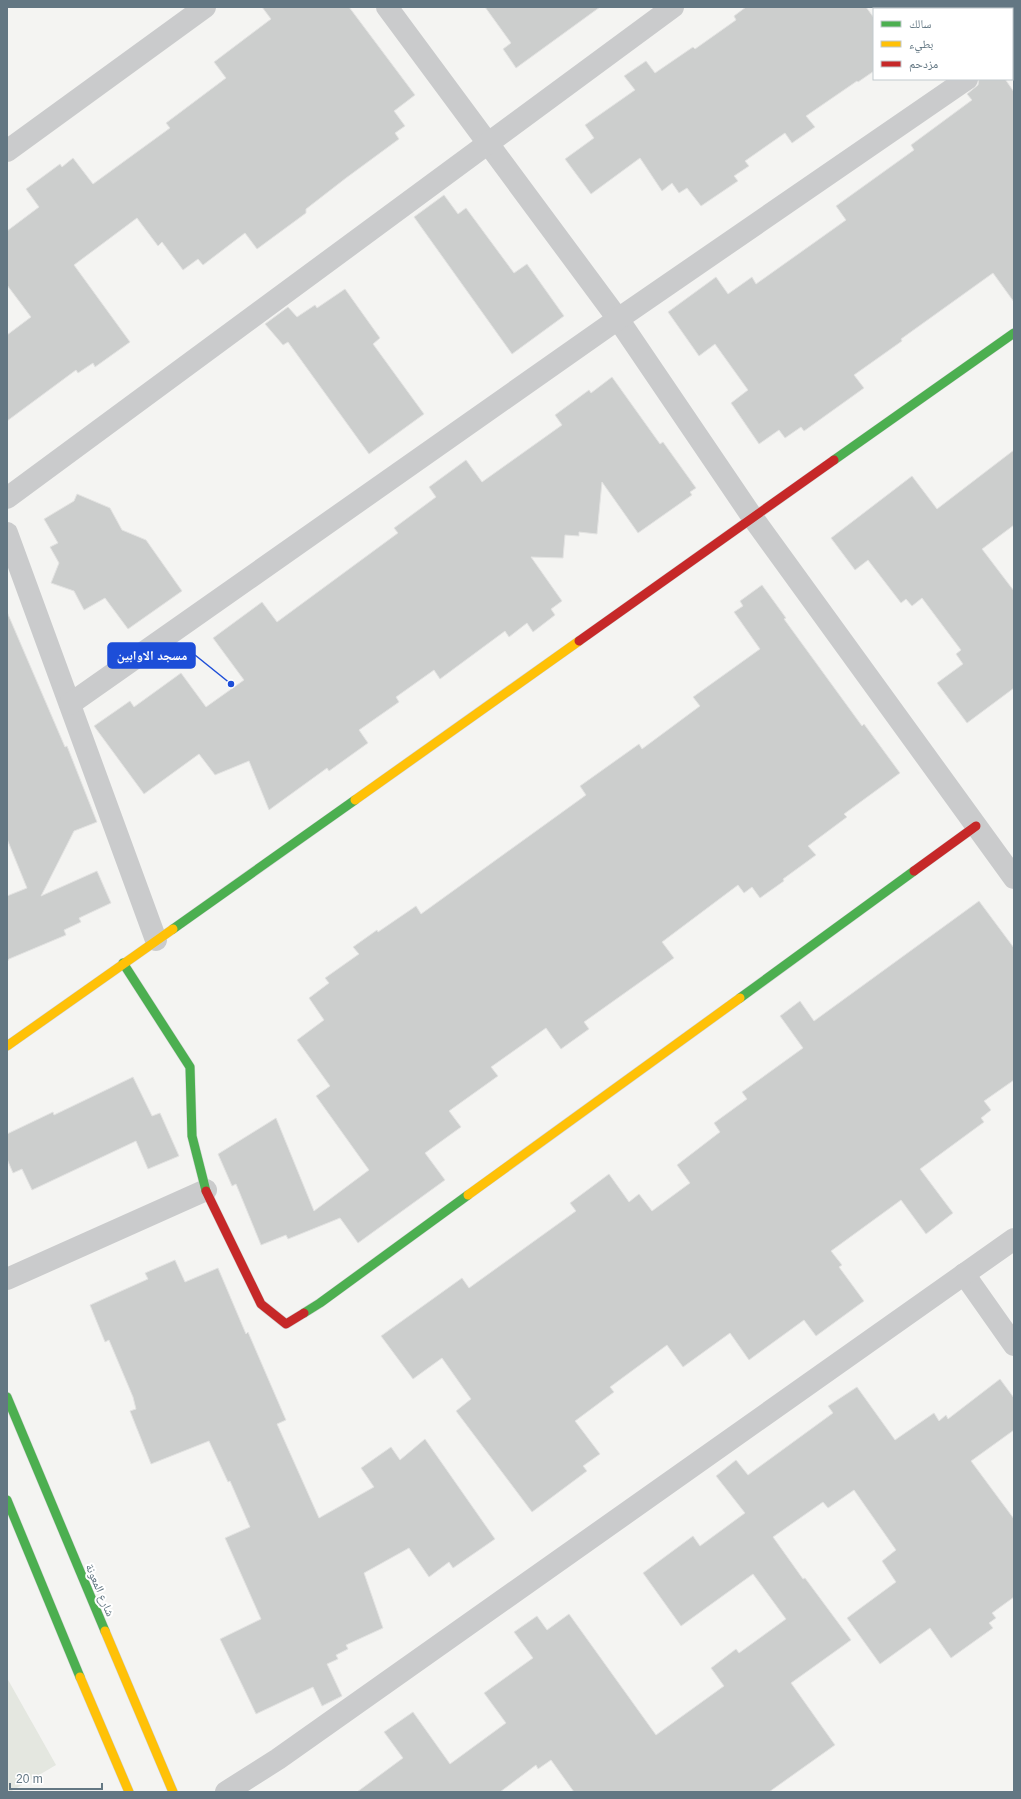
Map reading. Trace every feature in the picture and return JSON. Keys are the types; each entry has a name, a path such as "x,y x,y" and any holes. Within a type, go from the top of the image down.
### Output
{"main road":[{"path":"7,1046 753,518 1012,340"},
{"path":"123,963 190,1067 192,1136 206,1190 261,1304 286,1324 333,1293 976,826"},
{"name":"شارع المعونة","path":"7,1397 173,1792"},
{"path":"7,1500 129,1792"}],"street":[{"path":"7,151 205,7"},
{"path":"387,7 618,319 753,518 1014,878"},
{"path":"7,498 673,7"},
{"path":"70,704 618,319 966,80"},
{"path":"7,533 156,940"},
{"path":"7,1279 206,1190"},
{"path":"226,1792 278,1759 1014,1239"},
{"path":"964,1274 1014,1344"}],"shaded area":[{"path":"7,1678 56,1765 10,1792 7,1792"}],"building":[{"path":"262,7 349,7 415,95 394,111 405,126 395,133 399,139 346,178 306,209 306,213 257,249 245,233 203,265 198,259 183,270 162,242 158,246 137,218 74,265 130,342 95,367 93,363 78,373 76,370 7,421 7,335 31,317 7,285 7,231 39,207 26,189 60,164 62,167 73,158 93,184 170,128 166,123 226,78 214,62 271,19"},
{"path":"485,7 600,7 516,68 503,49 511,43"},
{"path":"746,7 866,7 873,17 873,72 806,116 815,127 792,143 785,133 745,161 749,166 734,176 738,181 701,206 687,188 679,193 672,183 662,191 640,158 591,194 565,159 594,138 585,125 635,90 624,76 646,61 655,73 693,47 695,49 736,20 734,16"},
{"path":"979,80 1006,80 1014,92 1014,302 993,273 901,339 902,341 854,375 864,388 804,431 801,427 785,438 779,430 759,444 731,403 748,390 715,344 699,356 668,312 716,277 728,294 752,277 756,284 846,220 836,206 914,150 911,145 972,100 967,94 978,85"},
{"path":"444,195 458,214 466,208 514,273 527,264 564,316 512,354 414,217"},
{"path":"345,289 380,338 373,344 424,414 369,454 288,342 283,345 265,324 288,307 297,317 315,305 317,308"},
{"path":"612,377 660,444 663,442 696,488 690,492 692,495 638,533 602,482 597,534 579,532 579,536 565,535 563,558 531,557 562,601 551,609 555,615 533,632 527,623 509,637 505,631 440,679 434,670 396,697 399,702 359,730 368,743 329,771 327,768 269,810 249,761 215,775 199,754 144,794 94,726 130,701 134,707 181,673 206,707 244,680 213,638 262,602 277,622 398,533 394,528 436,497 429,487 466,460 482,482 562,425 555,415 589,390 591,393"},
{"path":"1014,450 1014,525 982,549 1014,591 1014,688 967,723 937,683 963,664 956,654 961,650 922,598 912,606 906,599 901,603 868,560 855,570 831,538 912,476 937,509"},
{"path":"77,494 110,508 122,530 146,540 182,591 128,629 105,598 84,610 74,591 51,583 59,563 50,547 58,543 44,519 74,501"},
{"path":"762,585 786,618 784,619 862,726 864,724 900,773 844,814 847,817 808,846 816,855 783,879 784,881 760,898 752,887 744,893 738,885 662,942 674,958 584,1022 589,1029 561,1049 546,1028 491,1067 498,1076 449,1111 461,1127 425,1153 445,1180 358,1243 340,1218 288,1239 286,1235 261,1245 236,1184 232,1186 218,1154 276,1118 314,1211 369,1170 316,1096 330,1086 297,1040 324,1020 309,998 329,983 325,978 359,954 353,947 416,906 421,914 586,795 580,786 639,744 642,749 700,706 693,697 760,649 734,612 743,606 740,601"},
{"path":"7,612 65,747 67,746 97,822 74,831 41,896 97,871 111,903 79,918 81,922 64,930 66,935 9,959 7,962 7,896 27,888 7,839"},
{"path":"979,901 1014,948 1014,1080 984,1101 991,1110 981,1118 984,1122 920,1169 953,1213 926,1234 901,1200 831,1251 842,1265 839,1267 864,1301 816,1336 804,1320 749,1360 730,1333 683,1367 667,1345 610,1387 614,1392 575,1421 600,1454 583,1466 587,1471 532,1512 456,1411 471,1399 442,1358 413,1379 381,1336 462,1278 469,1288 576,1211 570,1203 609,1174 629,1202 639,1194 652,1211 690,1183 677,1165 720,1132 714,1123 747,1099 742,1092 803,1048 780,1016 800,1001 814,1021"},
{"path":"133,1077 152,1116 160,1113 179,1156 148,1169 136,1141 32,1190 22,1169 13,1173 7,1159 7,1134 53,1112 54,1115"},
{"path":"175,1260 185,1282 218,1268 246,1334 248,1332 286,1420 277,1424 319,1518 374,1487 361,1468 391,1447 400,1460 425,1439 495,1539 453,1568 449,1562 429,1577 409,1548 364,1573 383,1628 346,1645 348,1649 336,1655 338,1659 327,1664 342,1696 322,1706 313,1687 256,1714 220,1639 261,1619 225,1538 250,1527 230,1481 228,1482 209,1441 151,1464 130,1411 136,1409 133,1397 109,1340 105,1342 90,1305 148,1279 145,1273"},
{"path":"1000,1379 1014,1398 1014,1430 971,1461 1014,1519 1014,1597 992,1613 996,1618 989,1623 993,1628 951,1658 930,1628 880,1664 847,1618 896,1582 882,1561 896,1550 854,1490 828,1508 823,1502 773,1537 803,1579 805,1578 851,1640 791,1683 835,1745 769,1792 574,1792 551,1760 538,1769 536,1765 500,1792 357,1792 403,1758 384,1732 413,1712 450,1764 506,1723 484,1693 533,1658 514,1632 537,1616 547,1630 569,1614 656,1735 724,1686 711,1668 736,1649 739,1653 786,1619 753,1574 681,1626 643,1573 693,1536 700,1546 745,1513 716,1476 736,1460 748,1475 833,1413 828,1406 857,1387 895,1440 934,1413 939,1421 946,1415 948,1419"}],"traffic: fast":[{"path":"834,460 1014,333"},
{"path":"173,929 355,800"},
{"path":"740,998 914,871"},
{"path":"123,963 190,1067 192,1136 206,1191"},
{"path":"304,1313 320,1303 468,1195"},
{"path":"7,1397 105,1631"},
{"path":"7,1500 80,1677"}],"traffic: slow":[{"path":"355,800 579,641"},
{"path":"7,1046 173,929"},
{"path":"468,1195 740,998"},
{"path":"105,1631 173,1792"},
{"path":"80,1677 129,1792"}],"traffic: jam":[{"path":"579,641 834,460"},
{"path":"914,871 976,826"},
{"path":"206,1191 261,1304 286,1324 304,1313"}],"place":[{"name":"مسجد الاوابين","path":"231,684"}]}
